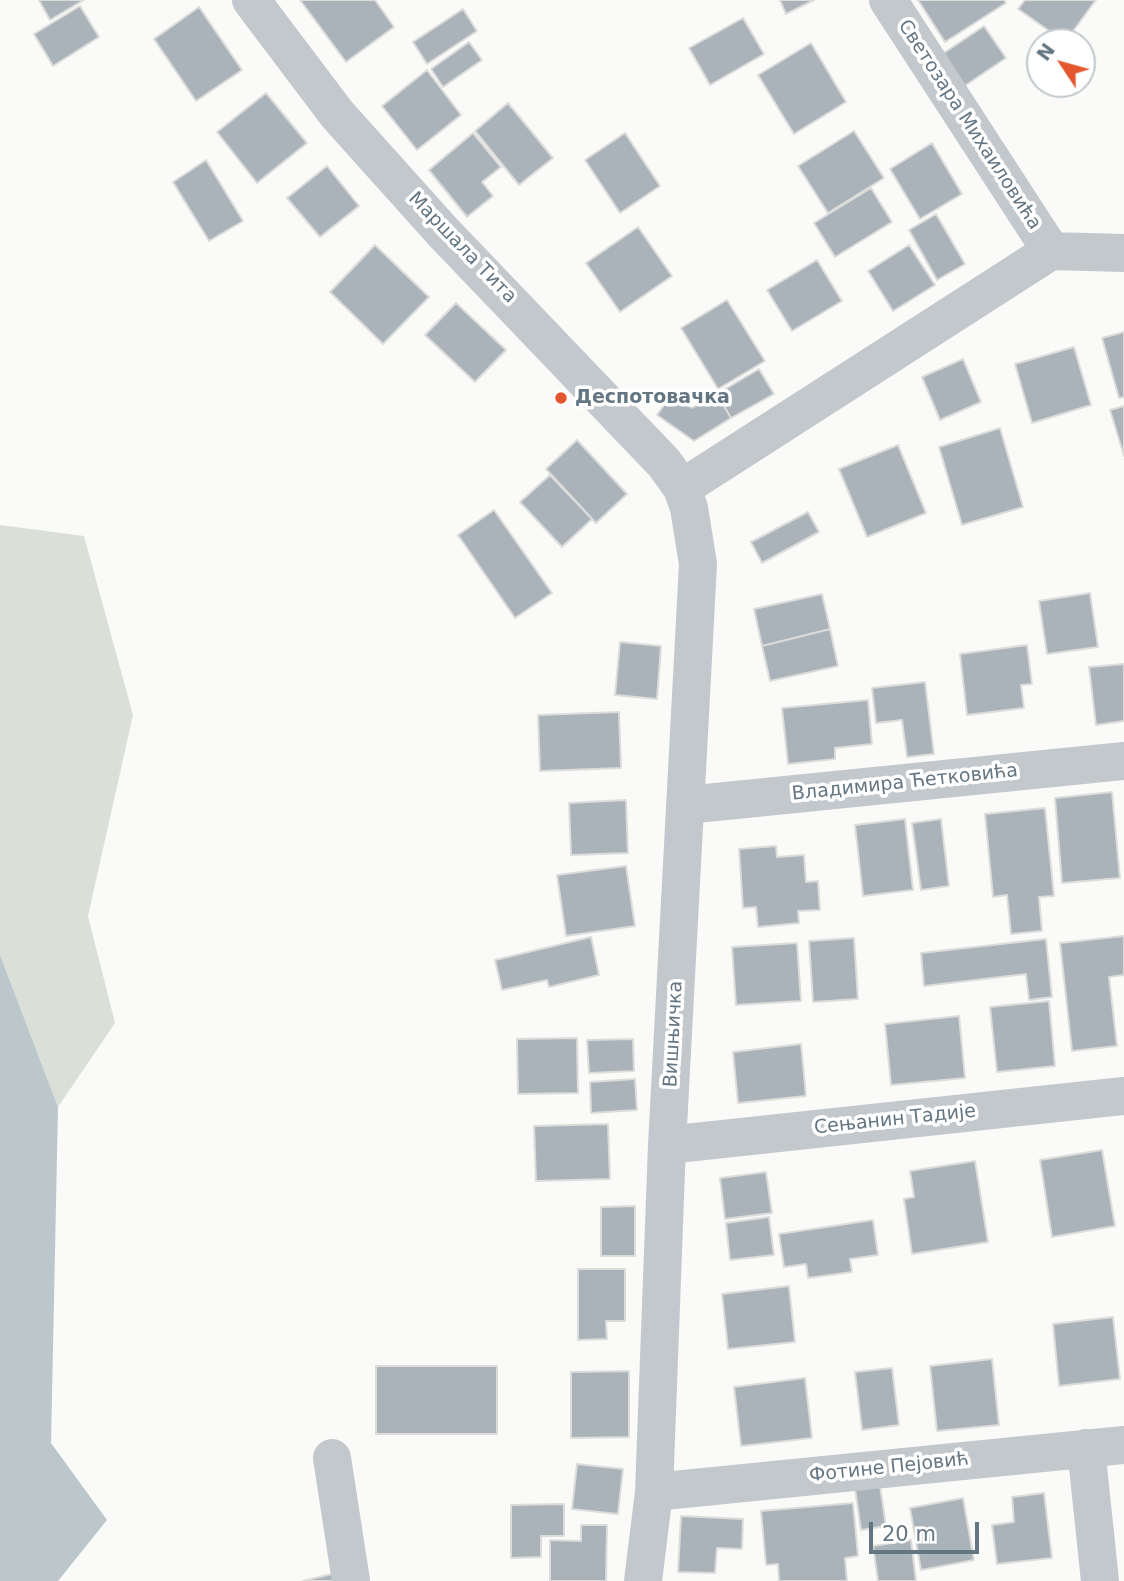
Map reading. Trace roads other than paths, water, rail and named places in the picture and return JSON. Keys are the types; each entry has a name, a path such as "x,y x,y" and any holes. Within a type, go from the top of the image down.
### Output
{"street":[{"name":"Маршала Тита","path":"251,0 337,114 442,231 664,463 682,488"},
{"name":"Светозара Михаиловића","path":"888,0 1051,251"},
{"path":"682,488 1051,251 1124,253"},
{"name":"Вишњичка","path":"643,1581 654,1492 667,1145 698,565 694,525 682,488"},
{"name":"Владимира Ћетковића","path":"685,806 1124,761"},
{"name":"Сењанин Тадије","path":"667,1145 1124,1096"},
{"name":"Фотине Пејовић","path":"654,1492 1124,1444"},
{"path":"1086,1448 1100,1581"},
{"path":"332,1458 351,1581"}],"place":[{"name":"Деспотовачка","path":"561,398"}]}
